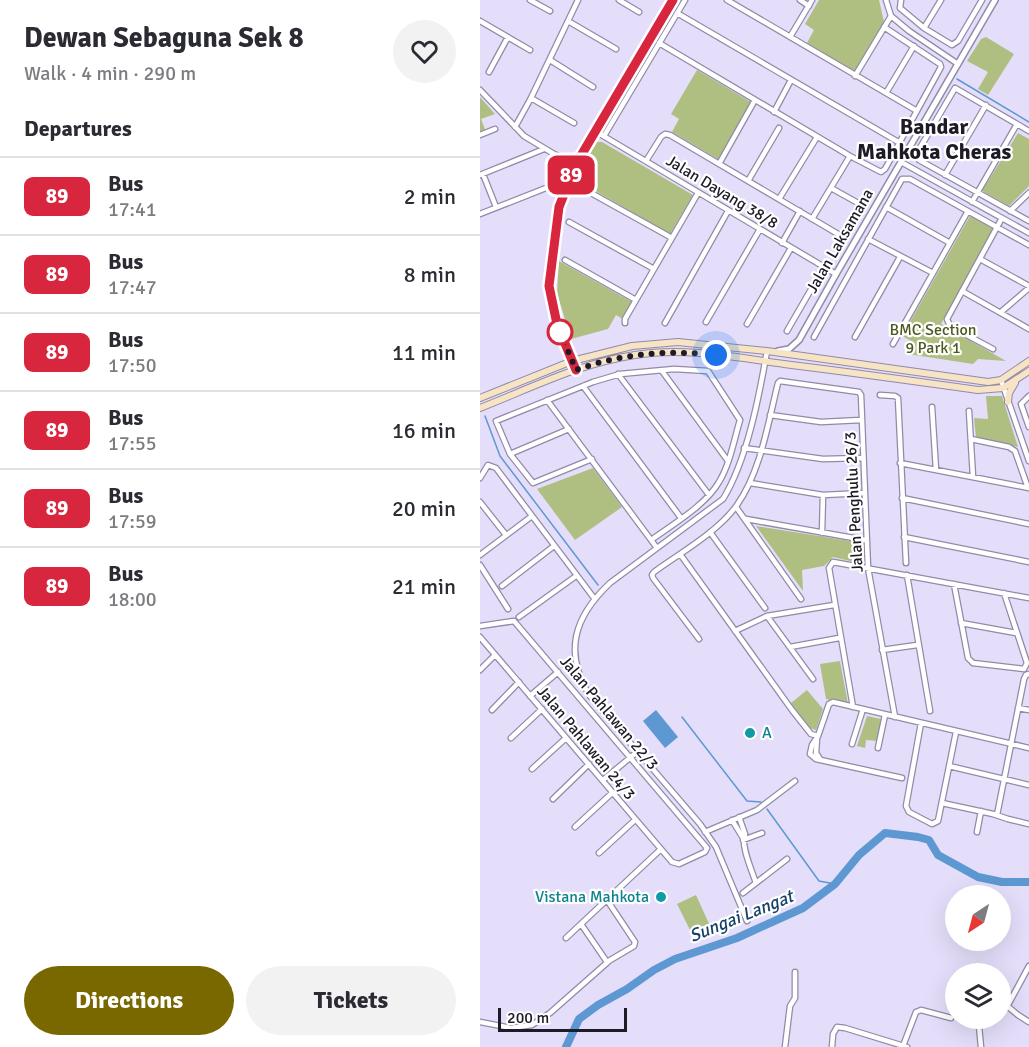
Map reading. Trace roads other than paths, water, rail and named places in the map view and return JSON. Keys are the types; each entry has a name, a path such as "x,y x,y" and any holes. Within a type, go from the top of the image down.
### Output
{"main road":[{"path":"480,398 572,361 632,346 678,342 767,351 988,382 1001,380 1029,361"},
{"path":"480,408 592,364 663,351 765,361 978,390 1003,388 1029,371"},
{"path":"1008,402 1011,388 1018,379"},
{"path":"993,389 1008,402"}],"street":[{"path":"530,0 550,11"},
{"path":"515,127 578,0"},
{"path":"619,0 639,12"},
{"path":"576,370 557,324 549,286 559,207 576,164 673,0"},
{"path":"604,136 685,0"},
{"path":"728,0 917,111"},
{"path":"800,0 809,6"},
{"path":"790,37 812,0"},
{"path":"885,0 891,16 958,64"},
{"path":"901,0 900,8 947,44 956,44 982,0"},
{"path":"924,28 941,0"},
{"name":"Jalan Laksamana","path":"799,340 995,0"},
{"path":"677,13 900,143"},
{"path":"855,76 891,16"},
{"path":"480,21 530,50"},
{"path":"568,21 616,49"},
{"path":"659,43 774,112 881,172 900,143 941,67 940,64 884,27"},
{"path":"489,72 508,37"},
{"path":"886,93 914,46"},
{"path":"550,60 593,87"},
{"path":"774,112 791,80"},
{"path":"622,88 630,92"},
{"path":"1029,131 955,88 917,153 919,160 1029,221"},
{"path":"480,90 524,136 544,149 576,164"},
{"path":"531,98 574,123"},
{"path":"719,164 755,100"},
{"path":"945,175 986,105"},
{"path":"970,201 1017,123"},
{"path":"748,181 779,128"},
{"path":"480,135 495,129"},
{"name":"Jalan Dayang 38/8","path":"595,131 836,274"},
{"path":"646,161 660,137 665,134 670,135 838,234"},
{"path":"779,199 817,136"},
{"path":"496,207 481,174 544,149"},
{"path":"812,219 850,156"},
{"path":"901,162 1029,233"},
{"path":"814,336 902,179 910,179 1029,245"},
{"path":"480,214 551,186"},
{"path":"582,188 672,238"},
{"path":"831,188 858,202"},
{"path":"625,323 625,319 698,192"},
{"path":"1010,211 1029,193"},
{"path":"886,207 950,243"},
{"path":"665,323 728,211"},
{"path":"782,243 800,211"},
{"path":"894,344 968,211"},
{"path":"993,349 947,322 948,315 1002,218"},
{"path":"569,222 654,269"},
{"path":"706,322 760,230"},
{"path":"868,239 933,273"},
{"path":"747,324 791,248"},
{"path":"855,337 900,256"},
{"path":"980,259 1029,287 1001,312"},
{"path":"565,260 636,300"},
{"path":"787,330 824,267"},
{"path":"962,291 1029,328"},
{"path":"747,921 716,847 590,696 575,664 576,637 594,598 610,583 723,499 733,482 744,448 767,351 789,349 799,340"},
{"path":"799,340 799,349 804,356"},
{"path":"662,371 728,460"},
{"path":"592,459 532,483 510,454 496,421 618,374 708,371 740,420 751,423"},
{"path":"618,374 709,495"},
{"path":"1001,380 1029,461"},
{"name":"Jalan Penghulu 26/3","path":"770,416 780,381 859,392 868,568 894,717"},
{"path":"583,386 681,518"},
{"path":"880,395 895,396 898,399 906,563"},
{"path":"1029,396 1023,401 1022,407 1029,427"},
{"path":"548,400 657,548"},
{"path":"932,407 936,470"},
{"path":"969,411 973,477"},
{"path":"699,639 652,575 710,532 736,507 750,483 770,416 821,422 861,420"},
{"path":"651,540 709,495 719,482 740,420"},
{"path":"510,454 569,429"},
{"path":"971,439 1009,447 1015,451 1029,489"},
{"path":"1023,444 1029,440"},
{"path":"744,448 822,459 862,458"},
{"path":"900,463 1029,489"},
{"path":"480,478 486,467 490,465 496,468 594,598"},
{"path":"750,483 823,495 864,493"},
{"path":"822,532 823,495"},
{"path":"902,498 1029,524"},
{"path":"480,502 506,535"},
{"path":"736,507 801,599"},
{"path":"480,555 532,516"},
{"path":"746,519 865,540"},
{"path":"710,532 765,608"},
{"path":"904,537 1029,562"},
{"path":"502,586 554,546"},
{"path":"680,554 811,734 817,737"},
{"path":"853,707 828,568 836,561 1029,598"},
{"path":"480,565 508,609"},
{"path":"906,575 930,711"},
{"path":"519,617 576,576"},
{"path":"954,585 968,658 973,663 1022,670 1027,668 1005,595"},
{"path":"735,631 767,616 834,604"},
{"path":"767,616 813,679"},
{"name":"Jalan Pahlawan 22/3","path":"480,626 514,621 707,848 705,852 675,865"},
{"path":"961,623 1016,633"},
{"name":"Jalan Pahlawan 24/3","path":"480,636 675,865"},
{"path":"790,647 840,638"},
{"path":"882,650 917,645"},
{"path":"480,670 495,655"},
{"path":"530,696 558,672"},
{"path":"998,815 1010,744 1027,675"},
{"path":"492,710 519,682"},
{"path":"902,778 820,759 816,753 817,737 829,704 833,702 1029,748"},
{"path":"1018,708 1029,710"},
{"path":"511,738 542,709"},
{"path":"852,744 862,710"},
{"path":"878,748 885,715"},
{"path":"921,723 907,809 932,824 938,820 956,732"},
{"path":"532,769 566,738"},
{"path":"603,780 637,752"},
{"path":"553,799 589,764"},
{"path":"949,766 1029,785"},
{"path":"705,832 762,807 795,781"},
{"path":"575,827 612,793"},
{"path":"942,803 1029,824"},
{"path":"977,832 981,811"},
{"path":"739,817 745,834 743,839"},
{"path":"599,853 635,820"},
{"path":"732,820 743,839 756,883"},
{"path":"743,839 762,833"},
{"path":"566,938 661,849"},
{"path":"743,893 787,859"},
{"path":"480,1022 511,1028 532,1024 550,1013 607,961 635,944 607,900"},
{"path":"581,924 607,961"},
{"path":"1011,999 1029,966"},
{"path":"785,1047 790,1006 795,998 795,972"},
{"path":"1011,1008 1029,1022"},
{"path":"831,1047 833,1034 837,1027 905,1046 916,1012 921,1010 945,1016"},
{"path":"979,1029 981,1047"}],"water":[{"path":"656,710 678,737 665,748 643,721"}],"waterway":[{"path":"957,79 1029,122"},
{"path":"485,416 500,456 598,585"},
{"path":"682,717 747,801 761,802"},
{"path":"767,809 819,881 835,884"},
{"name":"Sungai Langat","path":"566,1047 579,1019 598,1005 675,959 737,938 803,908 835,884 859,855 885,833 929,840 938,855 978,877 1002,882 1029,882"}],"place":[{"name":"A","path":"750,733"},
{"name":"Vistana Mahkota","path":"661,897"}],"district":[{"name":"Bandar Mahkota Cheras","path":"934,138"}],"park label":[{"name":"BMC Section 9 Park 1","path":"933,339"}]}
